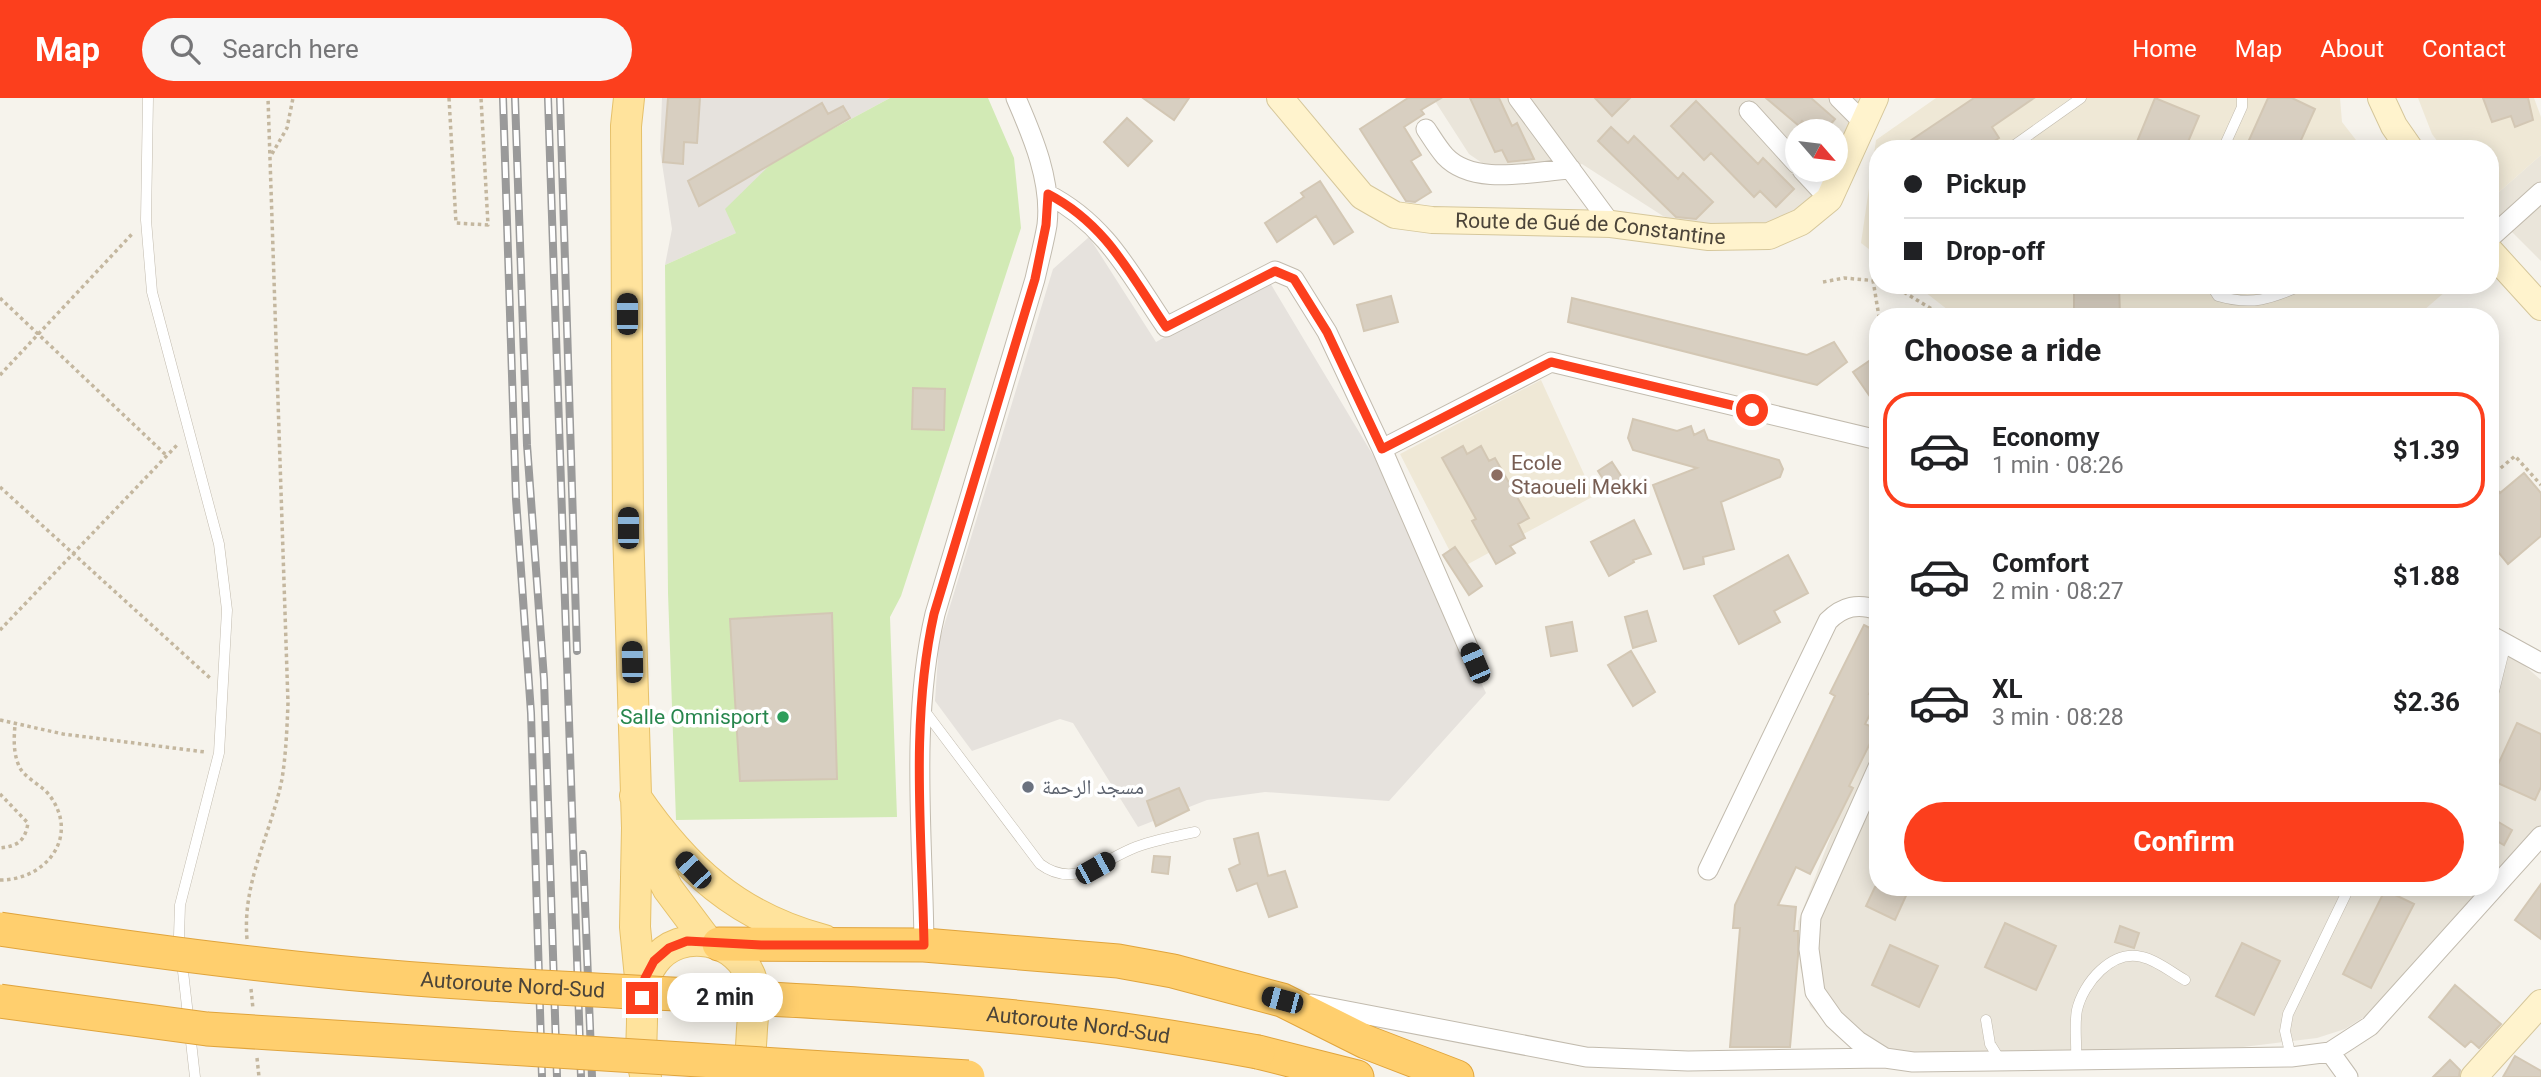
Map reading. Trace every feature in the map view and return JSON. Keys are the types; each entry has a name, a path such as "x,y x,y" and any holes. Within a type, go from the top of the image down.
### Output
{"highway":[{"name":"Autoroute Nord-Sud","path":"0,929 212,960 427,980 809,1002 1028,1019 1140,1032 1258,1052 1357,1077"},
{"path":"713,942 924,945 1118,961 1173,971 1282,1000 1366,1042 1457,1077"},
{"path":"0,1001 207,1029 968,1077"}],"main road":[{"path":"629,98 626,126 628,528 637,828 635,935 642,998 645,1075"},
{"name":"Route de Gué de Constantine","path":"1280,98 1362,196 1395,215 1432,220 1611,224 1709,237 1769,236 1801,222 1829,199 1875,98"},
{"path":"2381,98 2404,140"},
{"path":"2499,261 2541,307"},
{"path":"635,796 664,840 693,870 726,897 781,926 841,945"},
{"path":"637,828 668,889 713,942 738,959 751,980 754,996 750,1063 746,1077"},
{"path":"642,998 645,978 654,961 669,948 687,941 713,942"},
{"path":"2474,1077 2541,1003"}],"street":[{"path":"924,945 921,707 925,660 934,614 1035,279 1046,225 1048,194 1034,145 1016,98"},
{"path":"1518,98 1611,224"},
{"path":"1839,98 1863,122"},
{"path":"1749,111 1785,151"},
{"path":"1426,129 1446,157 1461,167 1483,174 1571,169"},
{"path":"1813,182 1829,199"},
{"path":"2499,230 2541,192"},
{"path":"1048,194 1088,219 1105,236 1166,327 1275,271 1294,279 1327,332 1382,449 1475,663"},
{"path":"1382,449 1551,362 1869,438"},
{"path":"1708,870 1828,621 1836,613 1855,606 1869,608"},
{"path":"2499,640 2541,663"},
{"path":"1869,788 1811,917 1809,949 1815,992 1828,1010 1858,1041 1885,1058"},
{"path":"2499,883 2541,836"},
{"path":"1282,1000 1587,1057 1688,1061 1885,1058 1913,1062 2291,1057 2330,1052 2370,1026 2487,896"},
{"path":"2330,1052 2348,1077"}],"lane":[{"path":"148,98 146,220 152,292 219,544 227,610 225,691 219,753 180,905 179,936 195,1077"},
{"path":"2022,140 2081,98"},
{"path":"2227,140 2242,107 2242,98"},
{"path":"2217,294 2244,304 2282,294"},
{"path":"921,707 1040,863 1056,873 1086,873 1133,848 1195,832"},
{"path":"2291,1057 2286,1031 2288,1014 2345,896"},
{"path":"2076,1059 2077,1010 2086,988 2101,968 2124,957 2142,957 2185,980"},
{"path":"1986,1020 1990,1044 2000,1060"}],"path":[{"path":"247,942 245,915 259,851 281,781 288,703 272,155 268,98"},
{"path":"272,155 287,128 293,98"},
{"path":"449,98 456,223 488,225 481,98"},
{"path":"0,376 146,220"},
{"path":"1824,282 1844,278 1869,280"},
{"path":"1907,294 1930,308"},
{"path":"0,298 167,456"},
{"path":"0,630 190,432"},
{"path":"2499,469 2515,456 2541,485"},
{"path":"0,487 225,691"},
{"path":"0,720 63,734 219,753"},
{"path":"0,880 23,879 38,872 53,854 59,838 61,814 50,795 20,770 14,750 15,724"},
{"path":"0,794 28,823 26,835 18,845 0,848"},
{"path":"250,981 254,1021"},
{"path":"256,1047 259,1077"}],"shaded area":[{"path":"662,98 890,98 775,160 736,233 665,265 672,229 660,150"},
{"path":"1433,98 1859,98 1848,124 1848,119 1785,119 1785,182 1822,182 1816,195 1778,222 1692,226 1663,216 1582,164 1488,167 1469,154"},
{"path":"1936,98 2340,98 2342,122 2356,140 1876,140"},
{"path":"2418,98 2534,98 2541,117 2541,155 2499,192 2499,140 2436,140"},
{"path":"2541,155 2541,261 2499,219 2499,192"},
{"path":"1869,188 1869,249 1861,243"},
{"path":"1089,237 1156,342 1269,281 1377,462 1486,693 1389,801 1265,792 1207,800 1138,827 1073,723 1060,719 972,751 935,701 939,642 1053,269"},
{"path":"1928,294 2443,294 2426,308 1945,308"},
{"name":"Ecole Staoueli Mekki","path":"1541,380 1594,496 1459,569 1400,454"},
{"path":"2499,650 2516,658 2541,680 2541,827 2499,872"},
{"path":"1869,730 1869,896 2477,896 2367,1015 2345,1029 2317,1038 2243,1047 1898,1057 1847,1043 1810,1006 1800,966 1798,922 1866,744"}],"green space":[{"path":"890,98 988,98 1014,158 1021,228 901,596 890,617 897,817 676,820 668,593 665,265 736,233 725,209 775,160"}],"building":[{"path":"668,98 700,98 697,143 684,142 683,164 663,162"},
{"path":"1143,98 1189,98 1174,120"},
{"path":"1408,98 1441,98 1421,110 1424,114 1404,127 1421,155 1411,161 1431,192 1415,202 1406,201 1360,129"},
{"path":"1470,98 1499,98 1512,126 1517,123 1534,159 1508,162 1502,150 1495,152"},
{"path":"1595,98 1630,98 1612,116"},
{"path":"1766,98 1811,98 1835,119 1791,119"},
{"path":"1974,98 2034,98 1992,127 1999,138 1996,140 1911,140"},
{"path":"2155,98 2199,116 2189,140 2138,140"},
{"path":"2268,98 2292,98 2315,109 2301,140 2249,140"},
{"path":"2483,98 2528,98 2533,120 2515,127 2511,116 2492,122"},
{"path":"1696,101 1758,164 1763,158 1794,189 1776,207 1760,191 1754,197 1711,153 1704,160 1671,126"},
{"path":"822,103 828,114 843,106 850,118 699,206 688,181"},
{"path":"1127,118 1152,141 1128,166 1104,142"},
{"path":"1611,127 1628,143 1634,136 1678,179 1683,173 1713,202 1696,219 1676,217 1598,141"},
{"path":"1320,181 1353,232 1334,244 1316,216 1277,242 1265,223 1304,197 1301,193"},
{"path":"2074,294 2119,294 2120,308 2074,308"},
{"path":"1391,296 1398,322 1364,331 1357,305"},
{"path":"1572,298 1807,355 1834,342 1847,362 1817,385 1568,322"},
{"path":"1869,361 1869,395 1853,372"},
{"path":"913,388 945,389 944,430 912,429"},
{"path":"1633,419 1677,431 1691,426 1694,435 1704,430 1708,440 1779,460 1783,469 1780,477 1721,502 1734,549 1703,557 1704,564 1684,569 1653,485 1697,468 1633,450 1628,438"},
{"path":"1463,446 1467,454 1481,446 1489,461 1495,458 1529,518 1518,524 1525,538 1510,546 1515,553 1496,564 1472,521 1476,519 1442,458"},
{"path":"1612,462 1623,479 1609,488 1598,471"},
{"path":"2524,473 2541,493 2541,536 2508,564 2499,553 2500,493"},
{"path":"1634,520 1651,554 1633,560 1634,562 1609,576 1591,542"},
{"path":"1455,547 1482,586 1469,595 1443,555"},
{"path":"1788,555 1808,593 1774,611 1780,622 1739,644 1714,596"},
{"path":"1647,611 1656,641 1633,648 1625,617"},
{"path":"832,613 837,779 740,781 730,619"},
{"path":"1572,622 1577,651 1551,656 1546,627"},
{"path":"1864,625 1869,628 1869,716 1865,724 1869,726 1869,745 1849,786 1853,788 1810,874 1796,867 1778,905 1796,907 1794,931 1798,931 1798,956 1790,1047 1730,1047 1740,928 1733,928 1735,905 1835,696 1830,693"},
{"path":"1631,651 1655,692 1633,706 1608,665"},
{"path":"2517,723 2541,734 2541,787 2535,800 2499,784 2499,762"},
{"path":"1179,788 1189,810 1156,826 1147,801"},
{"path":"2499,822 2512,830 2504,845 2499,842"},
{"path":"1258,833 1268,876 1285,871 1297,907 1269,917 1257,883 1237,891 1229,869 1240,864 1234,839"},
{"path":"1154,856 1170,857 1168,874 1152,872"},
{"path":"2541,884 2541,939 2515,920"},
{"path":"1871,896 1906,896 1895,920 1866,906"},
{"path":"2382,896 2397,896 2414,904 2371,988 2343,974"},
{"path":"2005,923 2056,946 2036,990 1985,967"},
{"path":"2120,926 2139,933 2134,948 2115,942"},
{"path":"2242,943 2280,961 2254,1015 2216,996"},
{"path":"1890,945 1938,966 1919,1007 1872,985"},
{"path":"2455,985 2501,1024 2479,1048 2471,1041 2465,1047 2429,1017"},
{"path":"2515,1056 2541,1071 2541,1077 2503,1077"},
{"path":"2450,1060 2460,1070 2459,1077 2433,1077"}],"railway":[{"path":"503,98 516,499 531,713 542,1077"},
{"path":"515,98 527,445 544,679 557,1077"},
{"path":"548,98 581,1077"},
{"path":"560,98 577,651"},
{"path":"583,854 592,1077"}],"place":[{"name":"Ecole Staoueli Mekki","path":"1497,475"},
{"name":"Salle Omnisport","path":"783,717"},
{"name":"مسجد الرحمة","path":"1028,787"}],"route":[{"path":"642,998 645,978 654,961 669,948 687,941 761,945 924,945 921,707 925,660 934,614 1035,279 1046,225 1048,194 1068,204 1105,236 1166,327 1275,271 1294,279 1327,332 1382,449 1551,362 1752,410"}]}
